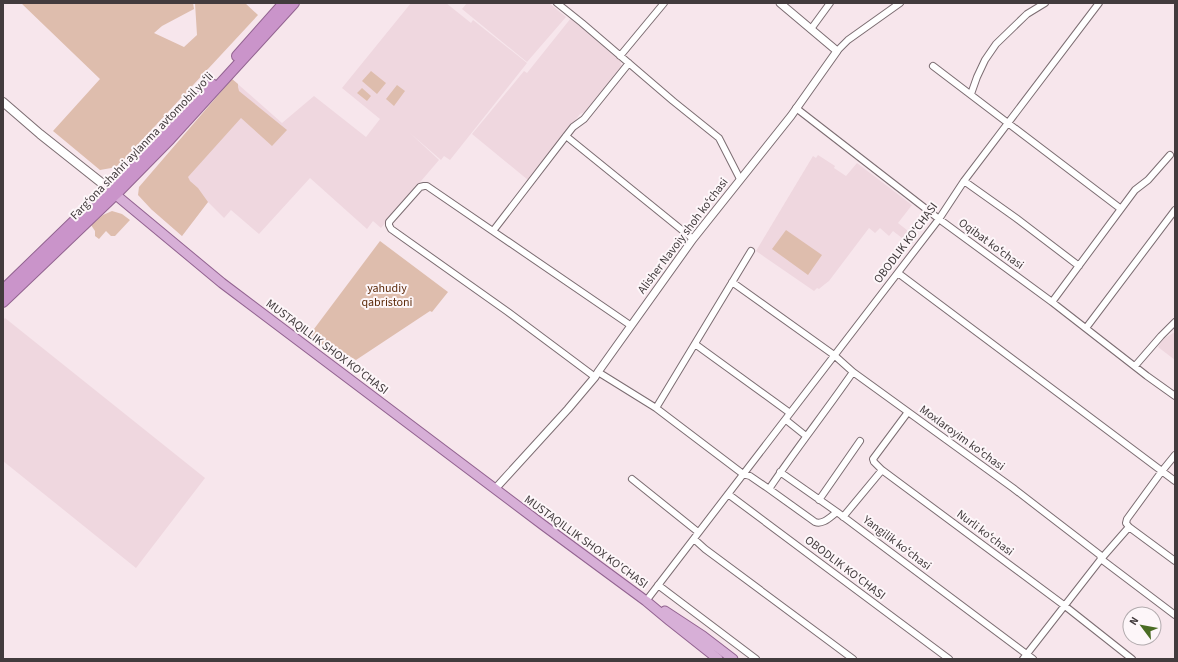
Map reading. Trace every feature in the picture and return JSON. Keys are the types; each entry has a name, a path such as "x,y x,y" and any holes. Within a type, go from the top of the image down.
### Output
{"highway":[{"name":"Fargʻona shahri aylanma avtomobil yoʻli","path":"3,302 112,191 218,78 284,3"},
{"name":"Fargʻona shahri aylanma avtomobil yoʻli","path":"3,290 186,122 294,3"}],"main road":[{"name":"MUSTAQILLIK SHOX KO'CHASI","path":"3,102 222,283 646,601 718,659"},
{"name":"MUSTAQILLIK SHOX KO'CHASI","path":"646,601 673,616 733,659"}],"street":[{"path":"557,3 719,138 740,179"},
{"path":"620,56 664,3"},
{"path":"780,3 837,51 848,40 900,3"},
{"path":"811,29 830,3"},
{"path":"971,94 985,60 996,44 1027,14 1045,3"},
{"name":"OBODLIK KO'CHASI","path":"646,601 939,219 964,181 1099,3"},
{"name":"Alisher Navoiy shoh koʻchasi","path":"495,489 568,409 596,374 693,239 796,108 837,51"},
{"path":"493,231 566,136 584,119 629,64"},
{"path":"933,66 1120,209"},
{"name":"Oqibat koʻchasi","path":"796,108 939,219 1052,302 1175,396"},
{"path":"566,136 693,239"},
{"path":"1052,302 1135,190 1148,180 1170,156"},
{"path":"964,181 1079,266"},
{"path":"630,325 427,186 420,187 389,222 391,229 596,374 656,408 744,474 750,476 818,524 837,512"},
{"path":"1086,328 1175,210"},
{"path":"656,408 751,252"},
{"path":"898,273 1175,481"},
{"name":"Moxlaroyim koʻchasi","path":"732,282 834,355 853,372 1013,488 1100,555 1101,559 1175,615"},
{"path":"1135,366 1175,322"},
{"path":"695,344 790,414"},
{"path":"769,489 853,372"},
{"path":"843,517 882,470 873,459 908,412"},
{"path":"786,420 806,436"},
{"path":"819,500 860,441"},
{"path":"1175,456 1162,471 1127,519 1126,523 1175,561"},
{"name":"Nurli koʻchasi","path":"882,470 1065,606 1132,659"},
{"name":"Yangilik koʻchasi","path":"780,472 837,512 1025,657 1033,659"},
{"path":"632,479 698,532"},
{"name":"OBODLIK KO'CHASI","path":"728,494 949,659"},
{"path":"1025,657 1101,559 1129,526"},
{"path":"694,539 705,549 853,659"},
{"path":"658,585 756,659"}],"shaded area":[{"path":"411,3 446,3 471,23 473,20 527,63 450,160 444,156 441,160 410,133 439,160 381,228 373,221 367,229 310,178 259,234 231,210 224,218 208,202 182,236 151,209 232,79 282,123 314,96 366,137 380,119 342,88"},
{"path":"467,3 549,3 566,17 527,62 462,9"},
{"path":"571,18 619,57 622,67 585,112 580,114 528,180 472,134 524,71 527,73"},
{"path":"818,155 835,166 834,168 846,176 857,163 912,205 898,223 917,238 911,245 893,231 889,236 880,228 875,233 869,228 829,281 814,291 756,251 813,156 816,158"},
{"path":"5,318 205,478 136,568 3,461 3,320"},
{"path":"1175,332 1175,360 1158,347 1163,339"}],"green space":[{"path":"21,3 193,3 194,9 162,26 154,33 184,47 197,35 195,3 245,3 258,15 117,167 100,170 53,131 100,79"},
{"path":"371,71 386,83 377,94 362,81"},
{"path":"232,79 238,84 239,91 287,130 272,146 241,118 188,177 208,202 182,236 151,209 138,195 139,187"},
{"path":"397,85 405,91 394,106 386,99"},
{"path":"362,88 371,96 367,101 357,93"},
{"path":"112,211 122,214 130,220 115,236 111,236 106,231 99,239 95,236 95,231 91,225 103,215"},
{"path":"786,230 822,255 808,275 772,249"},
{"name":"yahudiy qabristoni","path":"380,241 448,292 432,312 430,311 356,360 344,353 339,360 308,337"}]}
